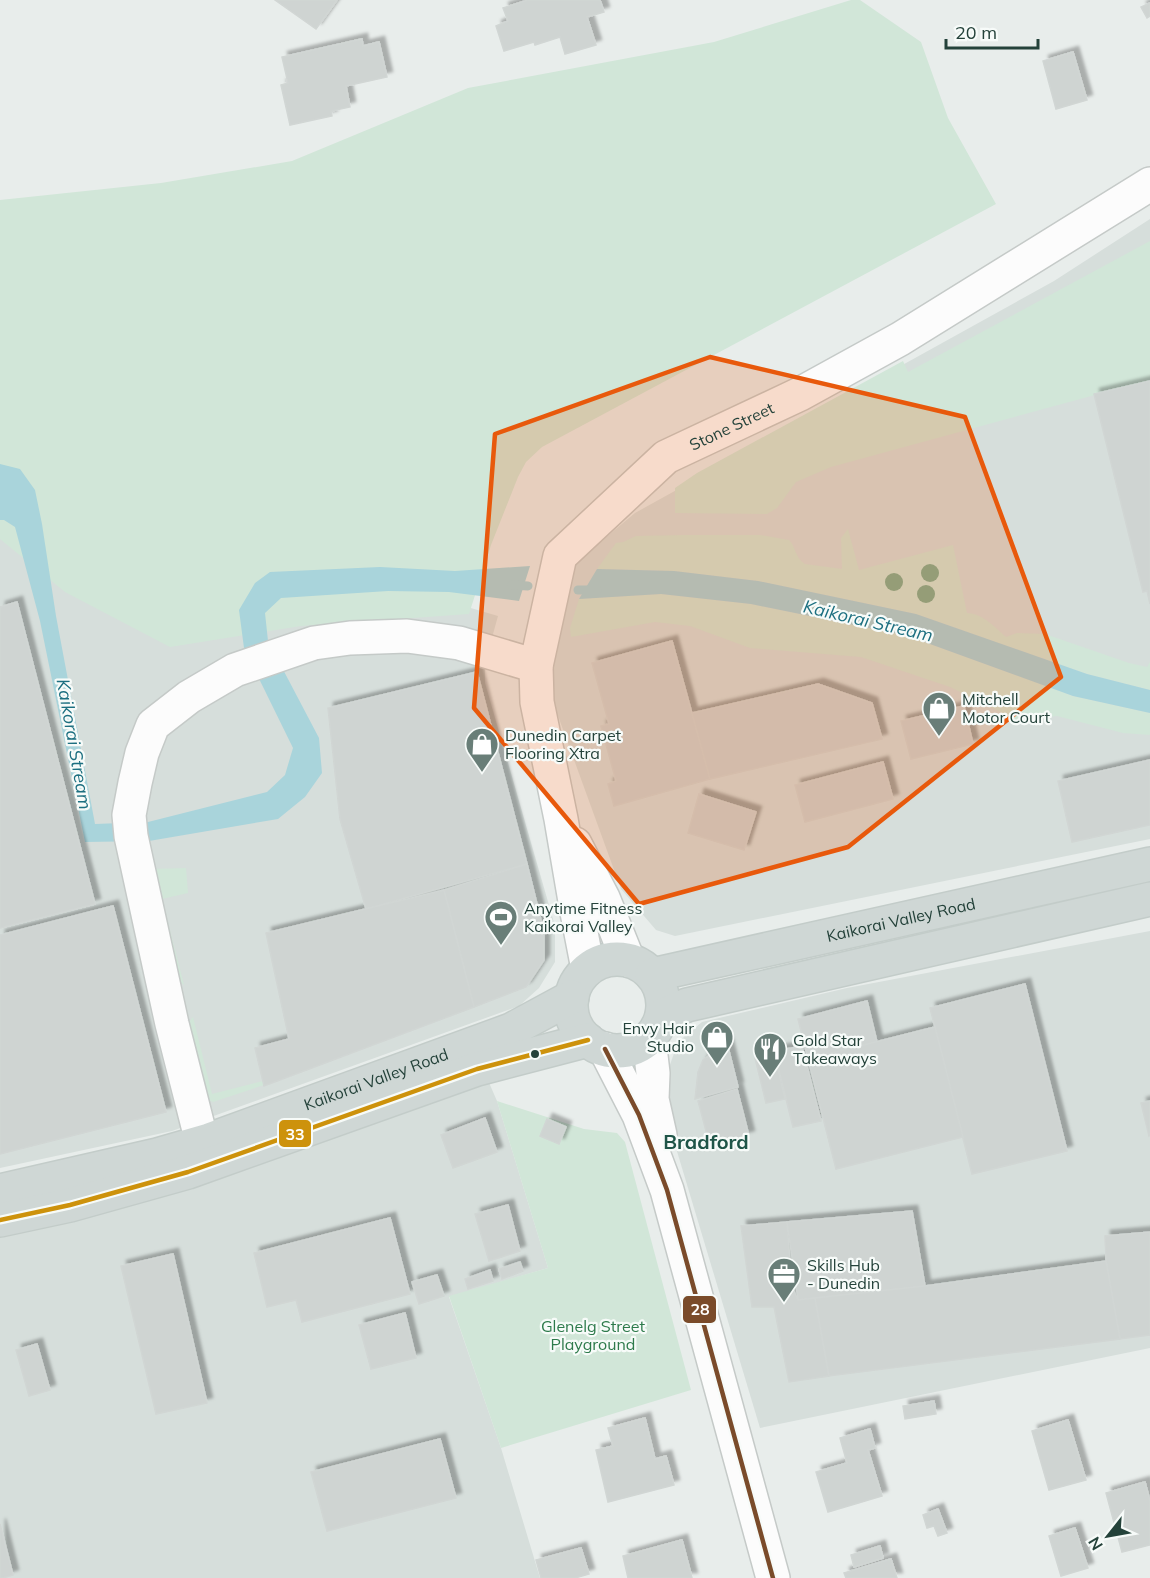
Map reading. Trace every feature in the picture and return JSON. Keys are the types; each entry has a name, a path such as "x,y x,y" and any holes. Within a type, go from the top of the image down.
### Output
{"main road":[{"name":"Kaikorai Valley Road","path":"588,969 600,962 614,959 640,967 1150,864"},
{"name":"Kaikorai Valley Road","path":"0,1220 70,1205 188,1172 477,1069 596,1045 620,1051 636,1047 656,1027 687,1005 1150,899"},
{"path":"640,967 660,987 663,1001 656,1027"},
{"path":"588,969 575,987 571,1010 580,1032 596,1045"},
{"name":"Kaikorai Valley Road","path":"0,1191 157,1155 202,1142 511,1030 572,997"}],"street":[{"name":"Stone Street","path":"588,969 537,702 536,666 560,556 666,457 800,394 900,339 1150,184"},
{"path":"202,1142 172,1024 130,826 142,753 153,725 189,696 235,669 314,643 350,638 406,636 459,643 536,666"},
{"name":"Stone Street","path":"561,819 640,967"},
{"path":"656,1027 652,1099 662,1143 667,1190"},
{"path":"596,1045 639,1115 667,1190 773,1578"}],"highlighted area":[{"path":"710,357 965,417 1061,677 848,847 639,904 474,708 495,434"}],"shaded area":[{"path":"1150,219 1150,839 675,936 656,930 621,889 549,691 557,650 567,570 635,513 1054,281"},
{"path":"0,492 389,584 498,616 485,663 485,683 555,926 555,962 539,988 519,1006 172,1131 0,1168"},
{"path":"1150,931 1150,1348 760,1428 664,1108 666,1076 678,1042 702,1022 847,988"},
{"path":"487,1078 497,1101 548,1268 449,1297 501,1448 540,1578 0,1578 0,1220"}],"green space":[{"path":"851,0 860,0 921,42 948,118 996,204 542,447 526,462 518,477 491,545 469,614 301,626 170,647 65,592 0,539 0,200 161,183 292,161 468,88 714,42"},
{"path":"1150,241 1150,380 831,467 796,482 777,508 767,514 675,513 675,488 697,473 903,361 908,372"},
{"path":"848,529 859,570 953,545 967,613 983,618 1006,637 1017,633 1045,634 1129,663 1147,667 1150,662 1150,690 1087,674 916,614 758,581 674,571 597,569 616,543 636,536 760,535 789,540 799,559 805,564 842,569 841,538"},
{"path":"661,594 751,604 908,636 1073,696 1150,713 1150,735 1123,733 1057,716 1011,722 1009,716 950,687 861,657 750,648 690,626 655,622 571,637 570,628 579,599"},
{"path":"186,868 188,893 162,899 184,985 178,980 151,869"},
{"path":"193,1017 212,1094 263,1081 264,1085 213,1102 207,1099 189,1022"},
{"name":"Glenelg Street Playground","path":"497,1101 584,1129 617,1133 625,1142 691,1390 501,1448 449,1296 548,1268"}],"water":[{"path":"0,464 20,469 35,490 95,824 148,822 267,792 285,775 293,748 244,648 239,610 255,583 270,572 380,567 455,571 530,566 519,601 449,592 388,591 281,598 265,613 268,641 319,738 322,773 305,797 278,819 149,841 85,842 40,621 15,527 0,520"},
{"path":"597,569 674,571 758,581 916,614 1087,674 1150,690 1150,713 1073,696 908,636 751,604 661,594 579,599"}],"building":[{"path":"275,0 337,0 316,29"},
{"path":"528,0 600,0 604,12 587,17 596,45 565,54 560,37 504,51 496,26 508,21 503,8"},
{"path":"1150,3 1150,16 1147,18 1141,7"},
{"path":"362,39 363,46 379,42 387,77 346,86 350,107 331,111 332,116 290,125 281,85 288,83 282,57"},
{"path":"1073,52 1087,100 1056,109 1043,61"},
{"path":"1150,381 1150,604 1147,591 1143,592 1094,394"},
{"path":"17,602 95,904 0,928 0,607"},
{"path":"672,641 710,779 614,806 608,784 616,781 601,726 609,724 592,663"},
{"path":"477,672 527,864 366,909 340,819 328,708"},
{"path":"818,684 872,703 882,739 710,779 692,713"},
{"path":"964,706 973,744 911,759 901,721"},
{"path":"1150,760 1150,825 1072,842 1058,781"},
{"path":"883,762 893,799 805,822 795,785"},
{"path":"699,794 756,812 744,850 688,833"},
{"name":"Anytime Fitness Kaikorai Valley","path":"527,864 544,932 544,960 526,987 474,1007 444,890"},
{"path":"444,890 474,1007 264,1086 255,1048 289,1039 266,933"},
{"path":"113,906 166,1112 0,1154 0,935"},
{"path":"1025,984 1067,1151 972,1174 930,1008"},
{"path":"867,1001 877,1042 808,1059 798,1019"},
{"path":"935,1027 963,1137 836,1169 808,1059"},
{"name":"Envy Hair Studio","path":"727,1043 738,1087 695,1099 698,1072 703,1060"},
{"path":"802,1046 821,1121 793,1127 774,1051"},
{"name":"Gold Star Takeaways","path":"774,1053 785,1099 766,1103 755,1058"},
{"path":"737,1089 749,1136 710,1146 698,1101"},
{"path":"1150,1101 1150,1135 1149,1136 1141,1103"},
{"path":"485,1118 497,1152 453,1168 441,1135"},
{"path":"547,1119 566,1127 559,1144 540,1136"},
{"path":"508,1205 520,1251 489,1261 475,1214"},
{"path":"912,1211 925,1286 798,1300 787,1222"},
{"path":"390,1218 410,1294 302,1322 296,1300 267,1307 254,1253"},
{"name":"Skills Hub - Dunedin","path":"787,1222 792,1286 798,1300 815,1298 829,1376 789,1382 774,1307 752,1307 741,1226"},
{"path":"1150,1232 1150,1335 1120,1339 1106,1261 1105,1236"},
{"path":"173,1254 207,1403 156,1414 121,1266"},
{"path":"1106,1261 1120,1339 829,1376 815,1298 925,1286"},
{"path":"520,1262 523,1271 502,1279 499,1269"},
{"path":"490,1270 493,1281 468,1289 465,1279"},
{"path":"437,1275 444,1296 419,1304 412,1282"},
{"path":"405,1313 416,1358 371,1369 359,1325"},
{"path":"37,1344 50,1390 29,1396 16,1350"},
{"path":"934,1401 936,1414 905,1419 903,1406"},
{"path":"645,1418 655,1459 666,1456 674,1485 608,1502 596,1450 613,1446 608,1428"},
{"path":"1068,1420 1086,1480 1049,1490 1032,1431"},
{"path":"870,1429 875,1448 868,1450 882,1496 828,1512 816,1472 847,1463 840,1438"},
{"path":"440,1439 456,1498 327,1531 311,1472"},
{"path":"1145,1482 1150,1501 1150,1545 1122,1552 1106,1493"},
{"path":"938,1509 947,1533 938,1536 934,1526 927,1528 923,1515"},
{"path":"0,1524 13,1575 3,1578 0,1578"},
{"path":"1075,1528 1088,1568 1061,1576 1049,1536"},
{"path":"682,1540 692,1578 628,1578 623,1556"},
{"path":"880,1546 883,1558 854,1567 851,1555"},
{"path":"581,1548 589,1574 575,1578 541,1578 536,1560"},
{"path":"891,1559 897,1578 846,1578 844,1573"}],"waterway":[{"name":"Kaikorai Stream","path":"512,585 528,586"},
{"name":"Kaikorai Stream","path":"578,590 597,590"}],"transit line":[{"name":"33","path":"0,1220 70,1205 188,1172 477,1069 588,1040"},
{"name":"28","path":"605,1049 639,1115 667,1190 773,1578"}],"place":[{"name":"Mitchell Motor Court","path":"939,737"},
{"name":"Dunedin Carpet Flooring Xtra","path":"482,773"},
{"name":"Anytime Fitness Kaikorai Valley","path":"501,946"},
{"name":"Envy Hair Studio","path":"717,1066"},
{"name":"Gold Star Takeaways","path":"770,1078"},
{"name":"Skills Hub - Dunedin","path":"784,1303"}],"district":[{"name":"Bradford","path":"706,1142"}]}
